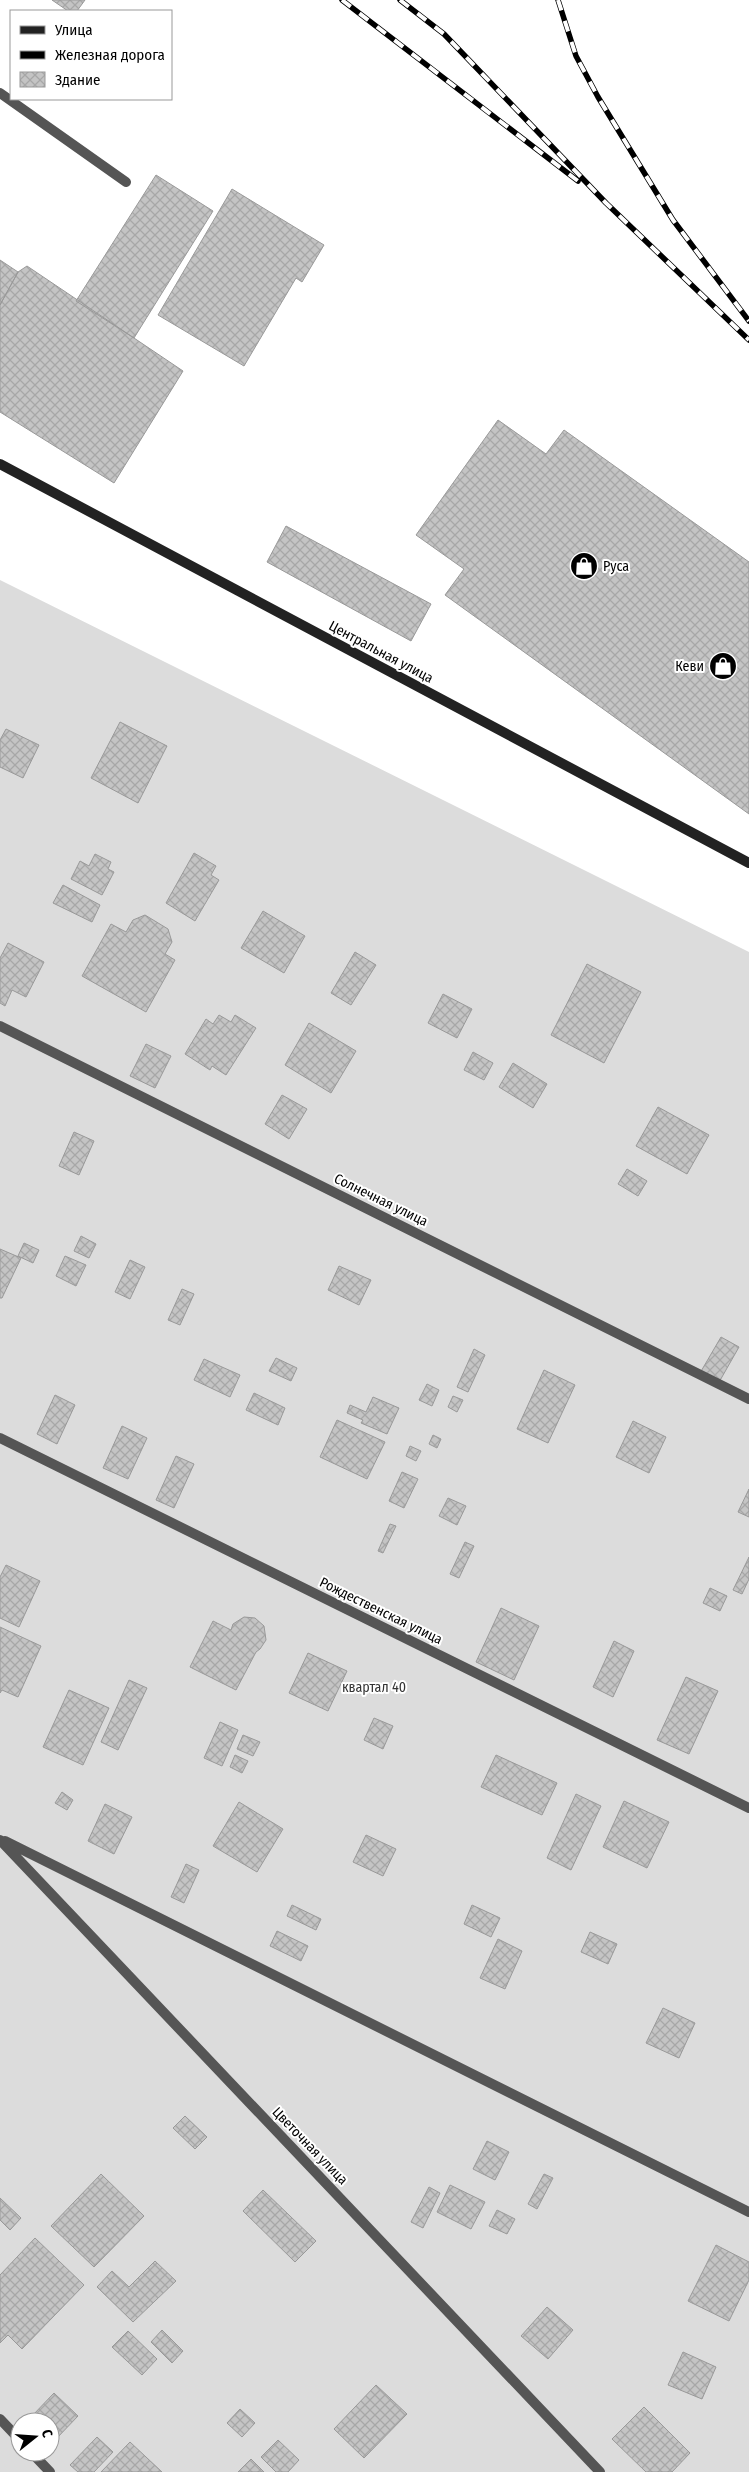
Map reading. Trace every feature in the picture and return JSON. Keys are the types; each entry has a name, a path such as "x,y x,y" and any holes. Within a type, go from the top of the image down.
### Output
{"street":[{"name":"Центральная улица","path":"0,464 749,863"}],"lane":[{"path":"0,93 126,182"},
{"name":"Солнечная улица","path":"0,1026 749,1399"},
{"name":"Рождественская улица","path":"0,1438 749,1808"},
{"name":"Цветочная улица","path":"0,1839 749,2212"},
{"name":"Цветочная улица","path":"0,1839 600,2472"},
{"path":"0,2419 10,2430"},
{"path":"40,2462 50,2472"}],"green space":[{"name":"квартал 40","path":"0,580 749,952 749,2472 0,2472"}],"building":[{"path":"52,0 85,0 78,10 67,10"},
{"path":"156,175 213,211 134,338 76,301"},
{"path":"232,189 324,245 302,282 296,278 244,366 158,315"},
{"path":"0,260 18,272 0,305"},
{"path":"27,266 183,371 114,483 0,412 0,305 18,272"},
{"path":"498,420 546,454 564,430 749,562 749,814 445,595 464,569 416,535"},
{"path":"286,526 431,604 411,641 267,562"},
{"path":"120,722 167,746 138,803 91,778"},
{"path":"6,729 39,745 23,778 0,767 0,740"},
{"path":"194,853 216,866 211,875 219,880 195,921 166,903"},
{"path":"95,854 111,862 108,869 114,872 102,895 71,879 80,861 89,866"},
{"path":"63,885 100,905 92,922 53,903"},
{"path":"263,911 305,936 284,973 241,948"},
{"path":"145,915 168,929 172,942 165,954 175,960 146,1012 82,976 111,924 126,932 133,920"},
{"path":"8,943 44,962 26,997 12,990 5,1006 0,1003 0,958"},
{"path":"355,952 376,965 351,1005 331,993"},
{"path":"587,964 641,992 604,1063 551,1035"},
{"path":"443,994 472,1009 457,1038 428,1023"},
{"path":"219,1015 231,1022 235,1015 256,1028 226,1075 212,1066 210,1070 185,1054 206,1019 213,1024"},
{"path":"309,1023 356,1051 331,1093 285,1065"},
{"path":"146,1044 171,1056 155,1088 130,1076"},
{"path":"473,1052 493,1063 484,1080 464,1070"},
{"path":"513,1063 547,1084 533,1108 499,1087"},
{"path":"282,1095 307,1109 289,1139 265,1124"},
{"path":"658,1107 709,1135 687,1174 636,1146"},
{"path":"74,1132 94,1141 79,1175 59,1166"},
{"path":"627,1169 647,1181 638,1196 618,1184"},
{"path":"81,1236 96,1244 89,1258 74,1251"},
{"path":"24,1243 39,1250 33,1263 18,1256"},
{"path":"0,1249 21,1258 2,1298 0,1298"},
{"path":"65,1256 86,1265 76,1286 56,1276"},
{"path":"130,1260 145,1267 130,1299 115,1292"},
{"path":"339,1266 371,1280 359,1305 328,1290"},
{"path":"182,1289 194,1294 180,1325 168,1320"},
{"path":"721,1337 739,1347 718,1384 700,1373"},
{"path":"474,1349 485,1355 468,1392 457,1387"},
{"path":"276,1358 297,1368 291,1381 269,1371"},
{"path":"204,1359 240,1375 230,1397 194,1380"},
{"path":"544,1370 575,1385 548,1443 517,1429"},
{"path":"427,1384 439,1390 432,1406 419,1400"},
{"path":"254,1393 285,1408 278,1425 246,1410"},
{"path":"55,1395 75,1405 57,1444 37,1434"},
{"path":"453,1396 463,1400 457,1412 448,1407"},
{"path":"373,1397 399,1408 387,1434 361,1423 363,1420 347,1413 350,1405 366,1412"},
{"path":"337,1420 385,1442 367,1479 320,1457"},
{"path":"633,1421 666,1437 649,1473 616,1457"},
{"path":"122,1426 147,1438 128,1479 103,1468"},
{"path":"433,1435 441,1439 437,1448 429,1444"},
{"path":"410,1446 421,1451 416,1461 406,1456"},
{"path":"176,1456 194,1464 174,1508 156,1500"},
{"path":"402,1472 418,1479 404,1508 389,1501"},
{"path":"749,1489 749,1517 738,1512"},
{"path":"448,1498 466,1506 457,1525 439,1516"},
{"path":"390,1524 396,1526 383,1553 378,1551"},
{"path":"465,1542 474,1546 459,1578 450,1574"},
{"path":"749,1557 749,1579 742,1594 733,1590"},
{"path":"6,1565 40,1581 19,1627 0,1618 0,1577"},
{"path":"710,1588 727,1596 720,1611 703,1603"},
{"path":"501,1608 539,1626 514,1680 476,1662"},
{"path":"244,1617 255,1618 264,1626 266,1640 256,1652 236,1690 190,1667 213,1621 231,1630 233,1624"},
{"path":"0,1627 41,1646 18,1697 2,1690 0,1693"},
{"path":"614,1641 634,1651 613,1697 593,1687"},
{"path":"308,1653 347,1671 328,1711 289,1693"},
{"path":"686,1677 718,1691 689,1754 657,1740"},
{"path":"129,1680 147,1688 118,1750 101,1742"},
{"path":"69,1690 109,1708 83,1765 43,1747"},
{"path":"374,1718 393,1726 383,1749 364,1740"},
{"path":"220,1722 238,1730 222,1766 204,1758"},
{"path":"243,1735 260,1742 253,1756 237,1749"},
{"path":"235,1755 248,1761 242,1773 230,1767"},
{"path":"496,1755 557,1783 542,1815 481,1787"},
{"path":"62,1792 73,1800 67,1810 55,1803"},
{"path":"576,1794 601,1806 571,1870 547,1858"},
{"path":"624,1801 669,1822 647,1868 603,1847"},
{"path":"239,1802 283,1829 257,1872 213,1846"},
{"path":"105,1804 132,1817 114,1854 88,1841"},
{"path":"366,1835 396,1849 383,1876 353,1862"},
{"path":"186,1864 199,1870 184,1903 171,1897"},
{"path":"292,1905 321,1919 316,1930 287,1916"},
{"path":"472,1905 500,1918 491,1937 464,1924"},
{"path":"277,1931 308,1946 301,1961 270,1946"},
{"path":"590,1932 617,1944 608,1964 581,1952"},
{"path":"498,1939 522,1951 505,1989 480,1978"},
{"path":"663,2008 695,2023 679,2058 646,2043"},
{"path":"185,2116 207,2137 195,2149 173,2128"},
{"path":"487,2141 509,2152 495,2180 473,2169"},
{"path":"101,2174 144,2216 94,2267 51,2226"},
{"path":"544,2174 553,2178 537,2209 528,2204"},
{"path":"450,2185 485,2202 471,2229 437,2212"},
{"path":"429,2187 440,2193 423,2228 411,2222"},
{"path":"263,2190 316,2241 295,2262 243,2211"},
{"path":"0,2198 21,2218 10,2230 0,2220"},
{"path":"497,2210 515,2219 507,2234 489,2226"},
{"path":"35,2238 84,2285 22,2349 8,2335 0,2343 0,2275"},
{"path":"716,2245 749,2262 749,2280 729,2321 688,2301"},
{"path":"155,2261 176,2281 133,2322 97,2287 112,2271 129,2287"},
{"path":"547,2307 573,2330 548,2359 521,2336"},
{"path":"162,2330 183,2351 172,2363 151,2342"},
{"path":"128,2331 157,2359 142,2375 112,2347"},
{"path":"683,2352 716,2367 702,2399 668,2385"},
{"path":"376,2385 407,2414 364,2458 334,2429"},
{"path":"54,2393 78,2416 60,2435 60,2412 36,2412"},
{"path":"644,2407 690,2453 672,2472 646,2472 612,2439"},
{"path":"240,2409 255,2423 242,2437 227,2423"},
{"path":"97,2437 113,2452 94,2472 78,2472 70,2465"},
{"path":"278,2440 299,2460 288,2472 276,2472 261,2457"},
{"path":"130,2442 162,2472 101,2472"},
{"path":"251,2459 264,2472 238,2472"}],"railway":[{"path":"342,0 578,181"},
{"path":"400,0 444,34 606,203 749,340"},
{"path":"558,0 576,56 598,97 673,220 749,321"}],"place":[{"name":"Руса","path":"584,566"},
{"name":"Кеви","path":"723,666"}]}
